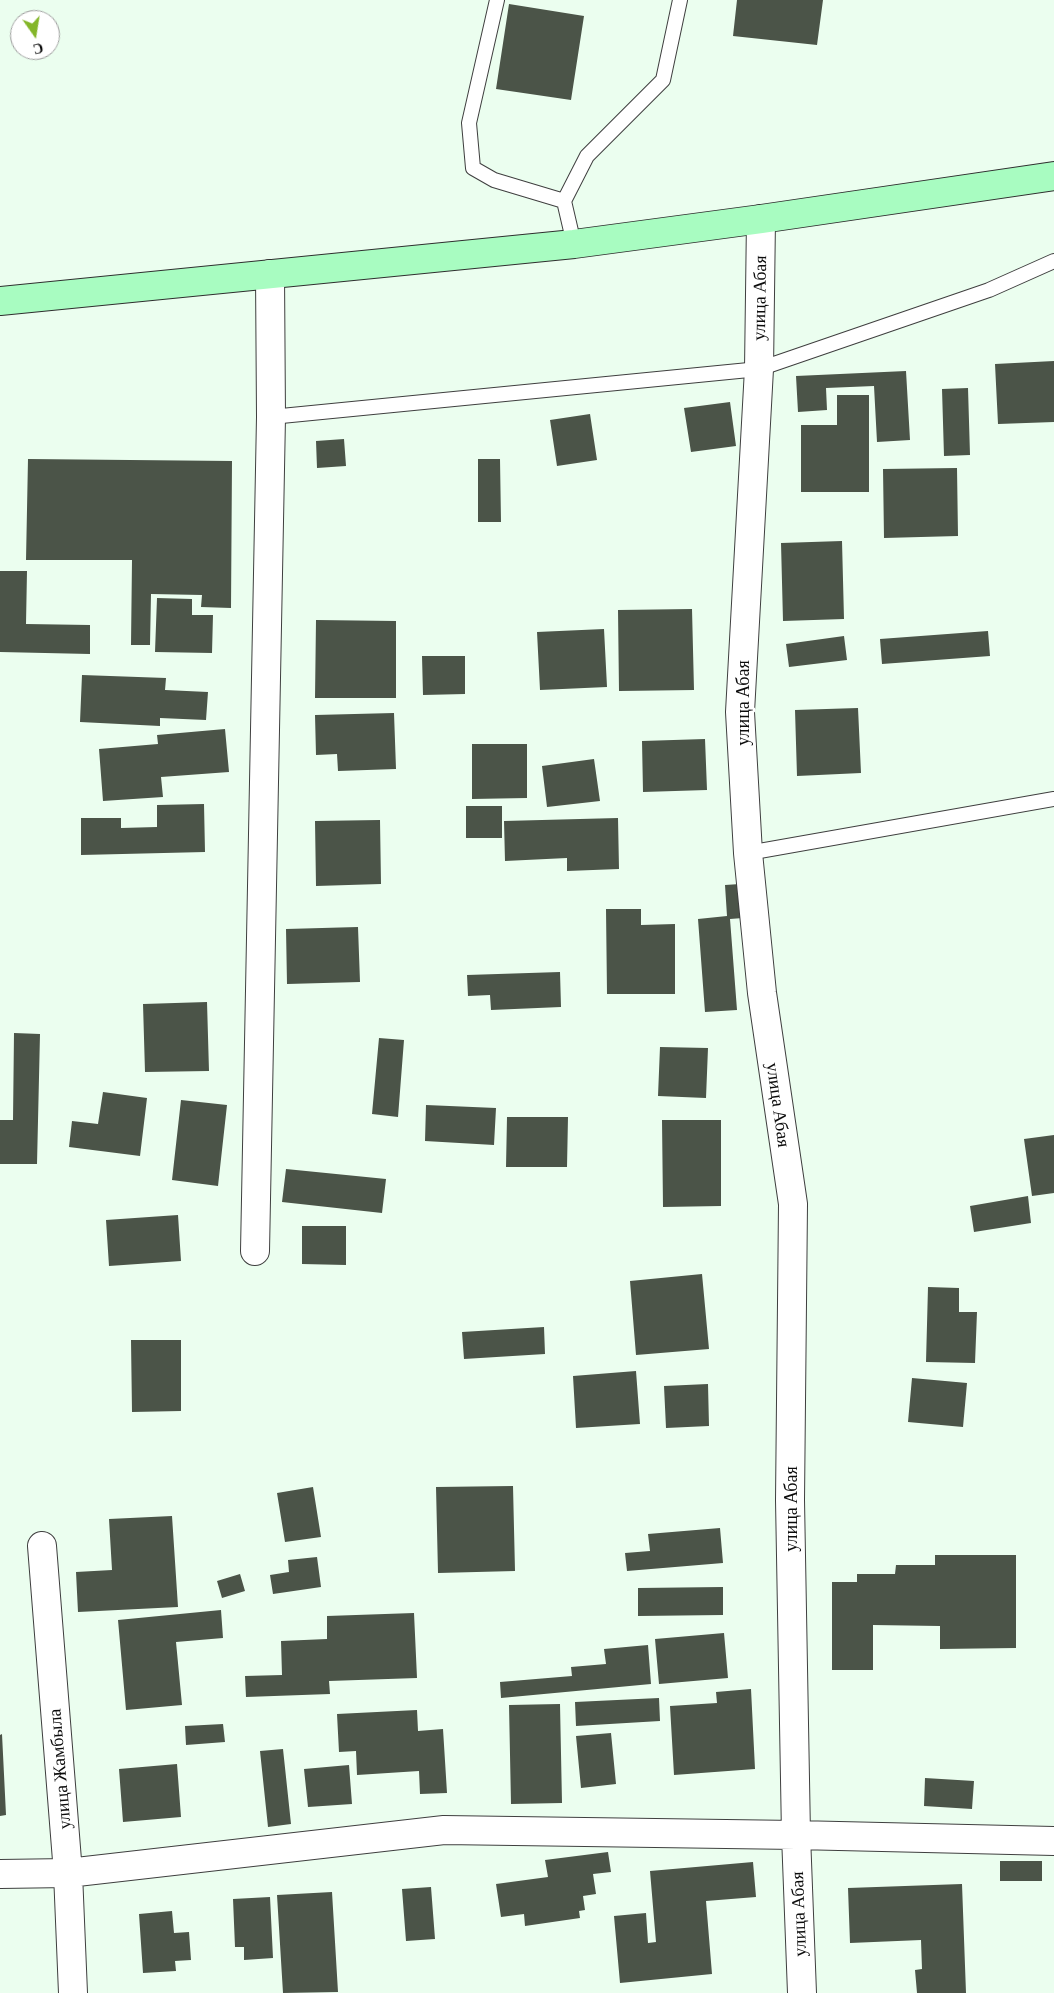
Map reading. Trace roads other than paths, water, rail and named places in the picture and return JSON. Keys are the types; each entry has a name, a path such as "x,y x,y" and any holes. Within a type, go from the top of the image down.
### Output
{"main road":[{"path":"0,301 574,244 1054,176"}],"street":[{"name":"улица Абая","path":"761,219 759,369 740,712 748,853 762,993 793,1204 790,1500 796,1834 802,1993"},
{"path":"255,1251 271,417 270,274"},
{"name":"улица Жамбыла","path":"42,1546 68,1873 73,1993"},
{"path":"0,1874 68,1873 444,1830 796,1834 1054,1841"}],"lane":[{"path":"497,0 469,123 473,168 494,180 564,201"},
{"path":"574,244 564,201 587,156 663,80 680,0"},
{"path":"271,417 759,369 989,290 1054,261"},
{"path":"748,853 1054,799"}]}
